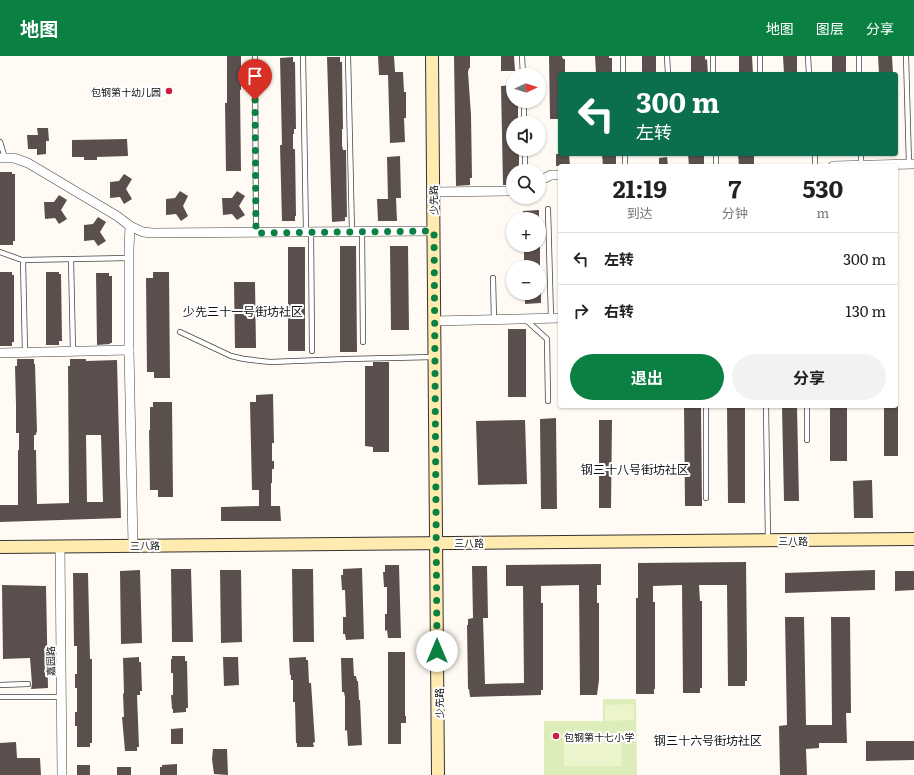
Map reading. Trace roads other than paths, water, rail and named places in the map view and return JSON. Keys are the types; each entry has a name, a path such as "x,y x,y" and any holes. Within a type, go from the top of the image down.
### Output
{"main road":[{"name":"少先路","path":"432,56 438,775"},
{"name":"三八路","path":"0,547 914,539"}],"street":[{"path":"3,158 20,160 28,163 117,216 130,226 143,232 256,233 434,231"},
{"path":"898,164 912,164"},
{"path":"546,178 551,175 558,175"},
{"path":"433,192 506,191"},
{"path":"130,226 129,350 133,545"},
{"path":"434,321 555,318"},
{"path":"0,354 129,350"},
{"name":"嘉园路","path":"60,546 62,775"}],"lane":[{"path":"255,56 256,233"},
{"path":"303,56 312,351"},
{"path":"348,56 352,232"},
{"path":"522,56 523,68"},
{"path":"623,56 623,72"},
{"path":"667,56 668,72"},
{"path":"713,56 713,72"},
{"path":"760,56 760,72"},
{"path":"808,56 809,72"},
{"path":"859,56 859,72"},
{"path":"906,56 912,164"},
{"path":"0,142 3,158"},
{"path":"548,210 555,318"},
{"path":"362,232 363,342"},
{"path":"0,252 23,260 129,258"},
{"path":"71,259 73,351"},
{"path":"23,260 25,353"},
{"path":"493,278 494,320"},
{"path":"525,319 547,339 548,401"},
{"path":"180,332 226,354 262,362 435,357"},
{"path":"706,408 706,498"},
{"path":"766,408 768,540"},
{"path":"807,408 807,440"},
{"path":"0,685 28,684"},
{"path":"0,697 62,697"}],"place":[{"name":"包钢第十幼儿园","path":"169,91"},
{"name":"包钢第十七小学","path":"556,736"}],"district":[{"name":"少先三十一号街坊社区","path":"243,311"},
{"name":"钢三十八号街坊社区","path":"635,469"},
{"name":"钢三十六号街坊社区","path":"708,740"}]}
